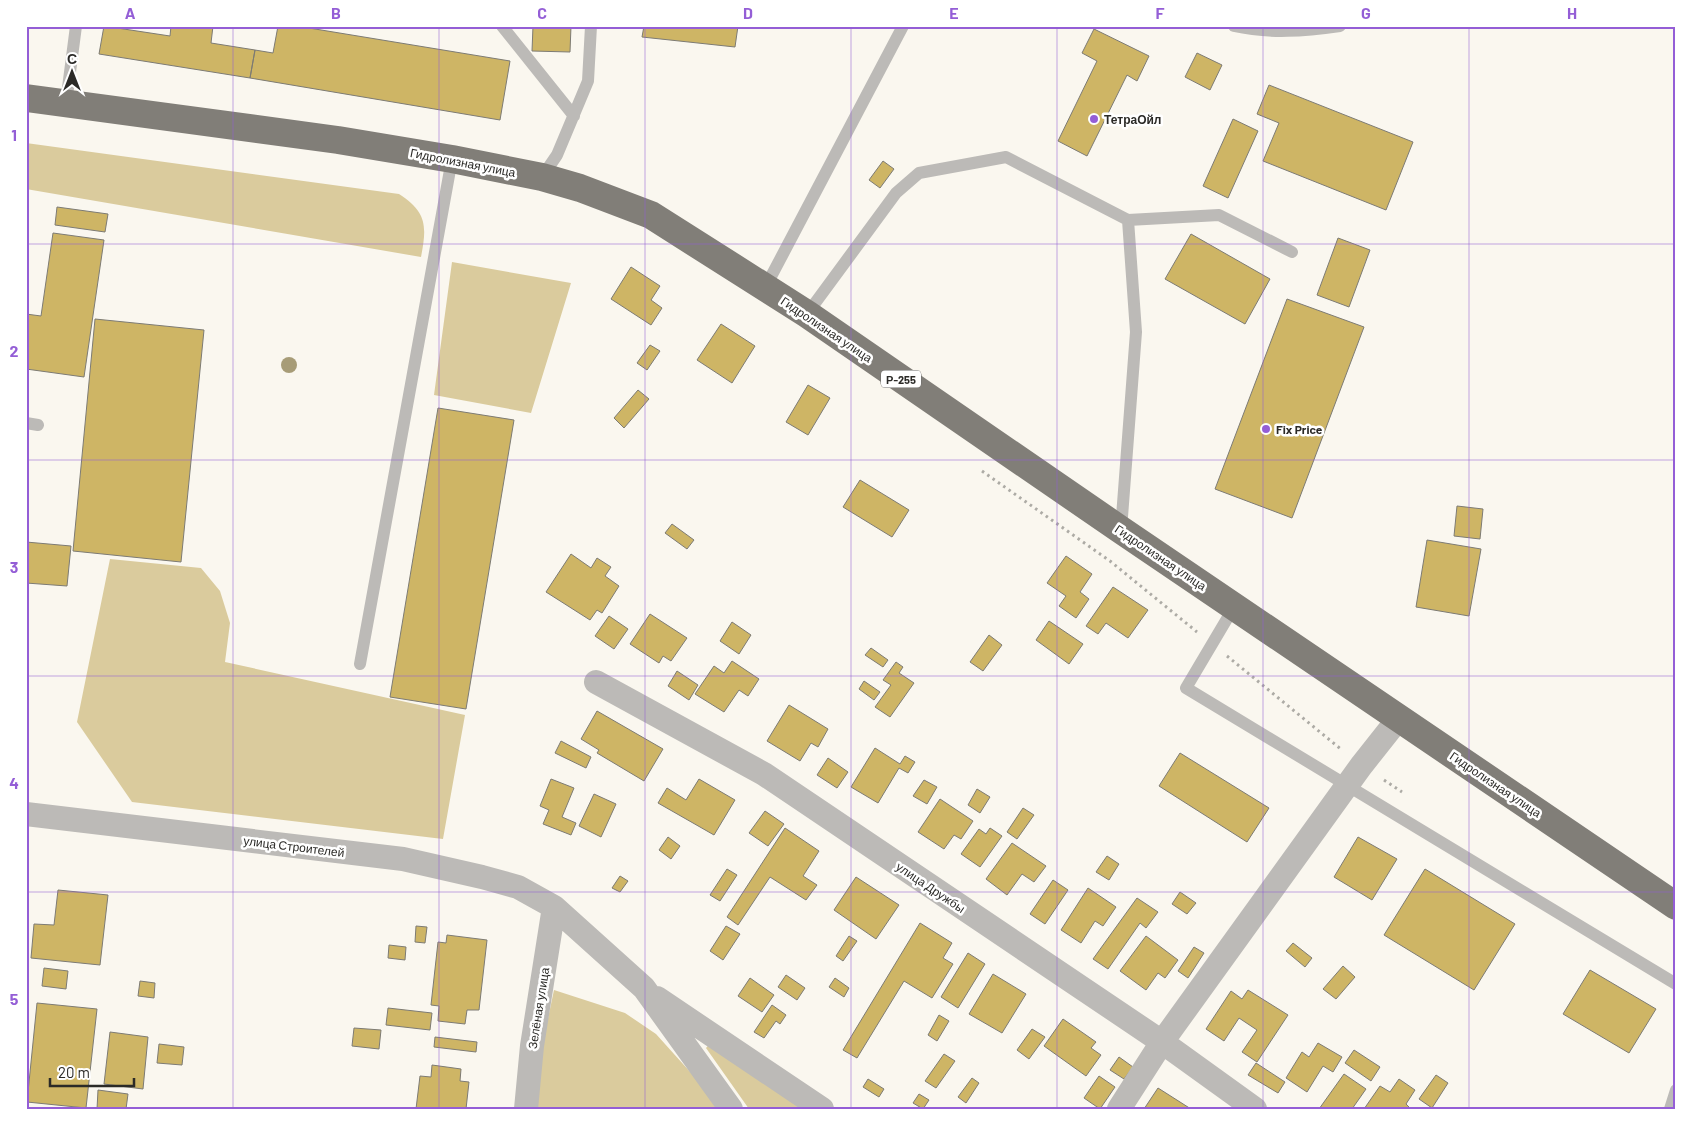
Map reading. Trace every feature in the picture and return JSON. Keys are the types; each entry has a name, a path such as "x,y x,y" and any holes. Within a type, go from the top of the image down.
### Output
{"highway":[{"name":"Гидролизная улица","path":"26,98 338,140 452,159 542,177 580,188 651,215 807,314 1234,607 1676,906"}],"street":[{"name":"улица Дружбы","path":"596,682 764,774 1162,1042 1255,1109"},
{"path":"1119,1109 1162,1042 1361,766 1398,718"},
{"name":"улица Строителей","path":"26,814 403,860 482,877 518,887 554,907 644,988"},
{"name":"Зелёная улица","path":"526,1109 532,1046 554,907"},
{"path":"644,988 731,1109"},
{"path":"644,988 822,1109"}],"lane":[{"path":"66,103 76,26"},
{"path":"502,26 574,116"},
{"path":"542,177 557,155 588,82 592,26"},
{"path":"765,288 903,26"},
{"path":"1234,26 1273,32 1313,30 1340,26"},
{"path":"807,314 896,192 919,173 1006,157 1128,220 1219,215 1292,252"},
{"path":"360,664 452,159"},
{"path":"1121,530 1136,332 1128,220"},
{"path":"1234,607 1186,688 1676,984"},
{"path":"1670,1109 1676,1090"}],"path":[{"path":"982,471 1110,561 1361,766"}],"shaded area":[{"path":"26,143 399,194 415,207 423,221 424,237 421,257 26,189"},
{"path":"452,262 571,283 531,413 434,395"},
{"path":"110,559 201,568 220,591 230,623 225,662 465,715 443,839 132,802 77,722"},
{"path":"554,990 625,1013 656,1034 710,1094 721,1109 537,1109 542,1047"},
{"path":"714,1039 814,1109 749,1109 706,1048"}],"building":[{"path":"104,26 170,36 171,26 213,26 211,43 255,50 250,78 99,54"},
{"path":"278,26 309,26 309,28 510,61 500,120 250,78 255,50 273,53"},
{"path":"533,26 571,26 570,52 532,51"},
{"path":"644,26 738,26 735,47 642,37"},
{"path":"1094,29 1149,56 1137,81 1127,75 1087,156 1058,141 1097,61 1082,53"},
{"path":"1197,53 1222,65 1210,90 1185,77"},
{"path":"1269,85 1413,142 1386,210 1263,161 1279,123 1257,114"},
{"path":"1233,119 1258,131 1228,198 1203,186"},
{"path":"883,161 894,169 880,188 869,180"},
{"path":"57,207 108,214 105,232 55,225"},
{"path":"53,233 104,240 84,377 26,369 26,314 41,316"},
{"path":"1191,234 1270,279 1245,324 1165,279"},
{"path":"1338,238 1370,250 1349,307 1317,295"},
{"path":"631,267 660,286 651,300 662,308 651,325 611,299"},
{"path":"1287,299 1364,327 1292,518 1215,489"},
{"path":"95,319 204,330 181,562 73,551"},
{"path":"721,324 755,346 732,383 697,360"},
{"path":"650,345 660,351 647,370 637,363"},
{"path":"808,385 830,398 808,435 786,422"},
{"path":"638,390 649,399 624,428 614,418"},
{"path":"438,408 514,420 466,709 390,697"},
{"path":"860,480 909,510 892,537 843,507"},
{"path":"1457,506 1483,509 1480,539 1454,536"},
{"path":"672,524 694,540 687,549 665,533"},
{"path":"1427,540 1481,549 1469,616 1416,607"},
{"path":"26,542 71,546 67,586 26,583"},
{"path":"571,554 591,568 597,558 611,567 605,576 619,586 602,613 597,610 590,620 546,592"},
{"path":"1066,556 1092,574 1080,592 1089,599 1076,618 1059,606 1066,596 1047,583"},
{"path":"1113,587 1148,610 1128,638 1106,623 1098,634 1086,626"},
{"path":"650,614 687,638 671,661 663,656 659,663 630,644"},
{"path":"609,616 628,629 614,649 595,636"},
{"path":"1049,621 1083,644 1069,664 1036,640"},
{"path":"732,622 751,635 739,654 720,641"},
{"path":"989,635 1002,645 983,671 970,662"},
{"path":"871,648 888,660 883,667 865,655"},
{"path":"732,661 759,679 748,696 739,690 724,712 695,694 714,666 724,673"},
{"path":"896,662 903,667 899,673 914,683 890,717 875,707 891,685 883,680"},
{"path":"677,671 698,685 689,700 668,686"},
{"path":"864,681 880,692 874,700 859,689"},
{"path":"789,705 828,729 818,747 811,743 800,761 767,741"},
{"path":"597,711 663,749 644,781 597,753 599,750 581,739"},
{"path":"561,741 591,757 586,768 555,753"},
{"path":"875,748 900,764 905,756 915,762 908,773 899,768 878,803 851,787"},
{"path":"1180,753 1269,808 1247,842 1159,786"},
{"path":"828,758 848,772 837,788 817,775"},
{"path":"551,779 574,788 562,817 576,823 571,835 543,824 549,810 540,806"},
{"path":"699,779 735,800 714,835 658,803 667,788 686,800"},
{"path":"924,780 937,787 927,804 913,796"},
{"path":"977,789 990,797 980,813 968,805"},
{"path":"594,794 616,804 601,837 579,826"},
{"path":"940,799 973,821 961,839 954,835 944,849 918,832"},
{"path":"1023,808 1034,815 1017,839 1007,832"},
{"path":"765,811 784,824 768,846 749,833"},
{"path":"785,828 819,851 803,876 817,885 806,900 770,877 738,925 727,917"},
{"path":"990,828 1002,836 980,867 961,854 979,829 986,834"},
{"path":"668,837 680,846 671,859 659,850"},
{"path":"1358,837 1397,859 1372,900 1334,877"},
{"path":"1012,843 1046,866 1034,882 1022,874 1007,895 986,879"},
{"path":"1107,856 1119,864 1109,880 1096,872"},
{"path":"727,869 737,875 720,901 710,895"},
{"path":"1425,869 1515,924 1474,990 1384,935"},
{"path":"620,876 628,881 620,892 612,888"},
{"path":"856,877 899,905 876,939 834,910"},
{"path":"1053,880 1068,890 1045,924 1030,914"},
{"path":"1088,888 1116,907 1103,926 1095,921 1081,943 1061,930"},
{"path":"58,890 108,895 100,965 31,958 34,924 54,925"},
{"path":"1180,892 1196,903 1187,914 1172,904"},
{"path":"1137,898 1158,912 1146,928 1140,923 1108,969 1093,959"},
{"path":"920,923 952,943 943,958 953,964 932,998 904,981 857,1058 843,1050"},
{"path":"416,926 427,927 425,943 415,942"},
{"path":"726,926 740,934 723,960 710,951"},
{"path":"447,935 487,940 479,1010 467,1010 465,1024 438,1021 439,1006 431,1005 438,942 446,943"},
{"path":"849,936 857,941 843,961 836,956"},
{"path":"1146,936 1178,960 1165,978 1158,973 1146,990 1120,971"},
{"path":"1293,943 1312,958 1305,967 1286,951"},
{"path":"389,945 406,947 405,960 388,958"},
{"path":"1194,947 1204,953 1188,978 1178,971"},
{"path":"968,953 985,964 958,1008 941,997"},
{"path":"1343,966 1355,977 1336,999 1323,989"},
{"path":"44,968 68,971 66,989 42,986"},
{"path":"1590,970 1656,1009 1629,1053 1563,1014"},
{"path":"993,974 1026,994 1002,1033 969,1014"},
{"path":"786,975 805,988 797,1000 778,987"},
{"path":"750,978 774,995 762,1012 738,996"},
{"path":"835,978 849,988 844,997 829,987"},
{"path":"140,981 155,983 154,998 138,996"},
{"path":"1248,990 1288,1015 1257,1062 1242,1052 1257,1030 1239,1018 1224,1041 1206,1029 1231,991 1242,999"},
{"path":"37,1003 97,1009 86,1108 27,1102"},
{"path":"772,1005 786,1015 780,1024 776,1021 764,1038 754,1032"},
{"path":"388,1008 432,1013 430,1030 386,1025"},
{"path":"939,1015 949,1021 937,1041 928,1035"},
{"path":"1063,1019 1096,1042 1091,1048 1101,1055 1086,1076 1044,1046"},
{"path":"354,1028 381,1030 379,1049 352,1046"},
{"path":"1032,1029 1045,1037 1029,1059 1017,1050"},
{"path":"110,1032 148,1037 143,1089 104,1084"},
{"path":"435,1037 477,1042 476,1052 434,1047"},
{"path":"1318,1043 1342,1057 1333,1072 1323,1066 1307,1092 1286,1078 1302,1052 1309,1057"},
{"path":"159,1044 184,1047 182,1065 157,1063"},
{"path":"1354,1050 1380,1067 1371,1081 1345,1063"},
{"path":"944,1054 955,1061 936,1088 925,1081"},
{"path":"1119,1057 1133,1067 1124,1079 1110,1070"},
{"path":"1256,1063 1285,1082 1278,1093 1248,1075"},
{"path":"432,1065 461,1069 460,1081 469,1082 466,1109 416,1109 420,1076 431,1077"},
{"path":"1344,1074 1366,1089 1352,1109 1319,1109"},
{"path":"1436,1075 1448,1083 1432,1108 1419,1099"},
{"path":"1099,1076 1115,1087 1100,1109 1084,1098"},
{"path":"972,1078 979,1083 966,1103 958,1097"},
{"path":"868,1079 884,1089 879,1097 863,1087"},
{"path":"1399,1079 1415,1090 1406,1104 1411,1109 1364,1109 1380,1086 1390,1092"},
{"path":"1158,1088 1191,1109 1144,1109"},
{"path":"98,1090 128,1094 126,1109 97,1109"},
{"path":"919,1094 929,1100 923,1109 913,1103"}],"place":[{"name":"ТетраОйл","path":"1094,119"},
{"name":"Fix Price","path":"1266,429"}]}
